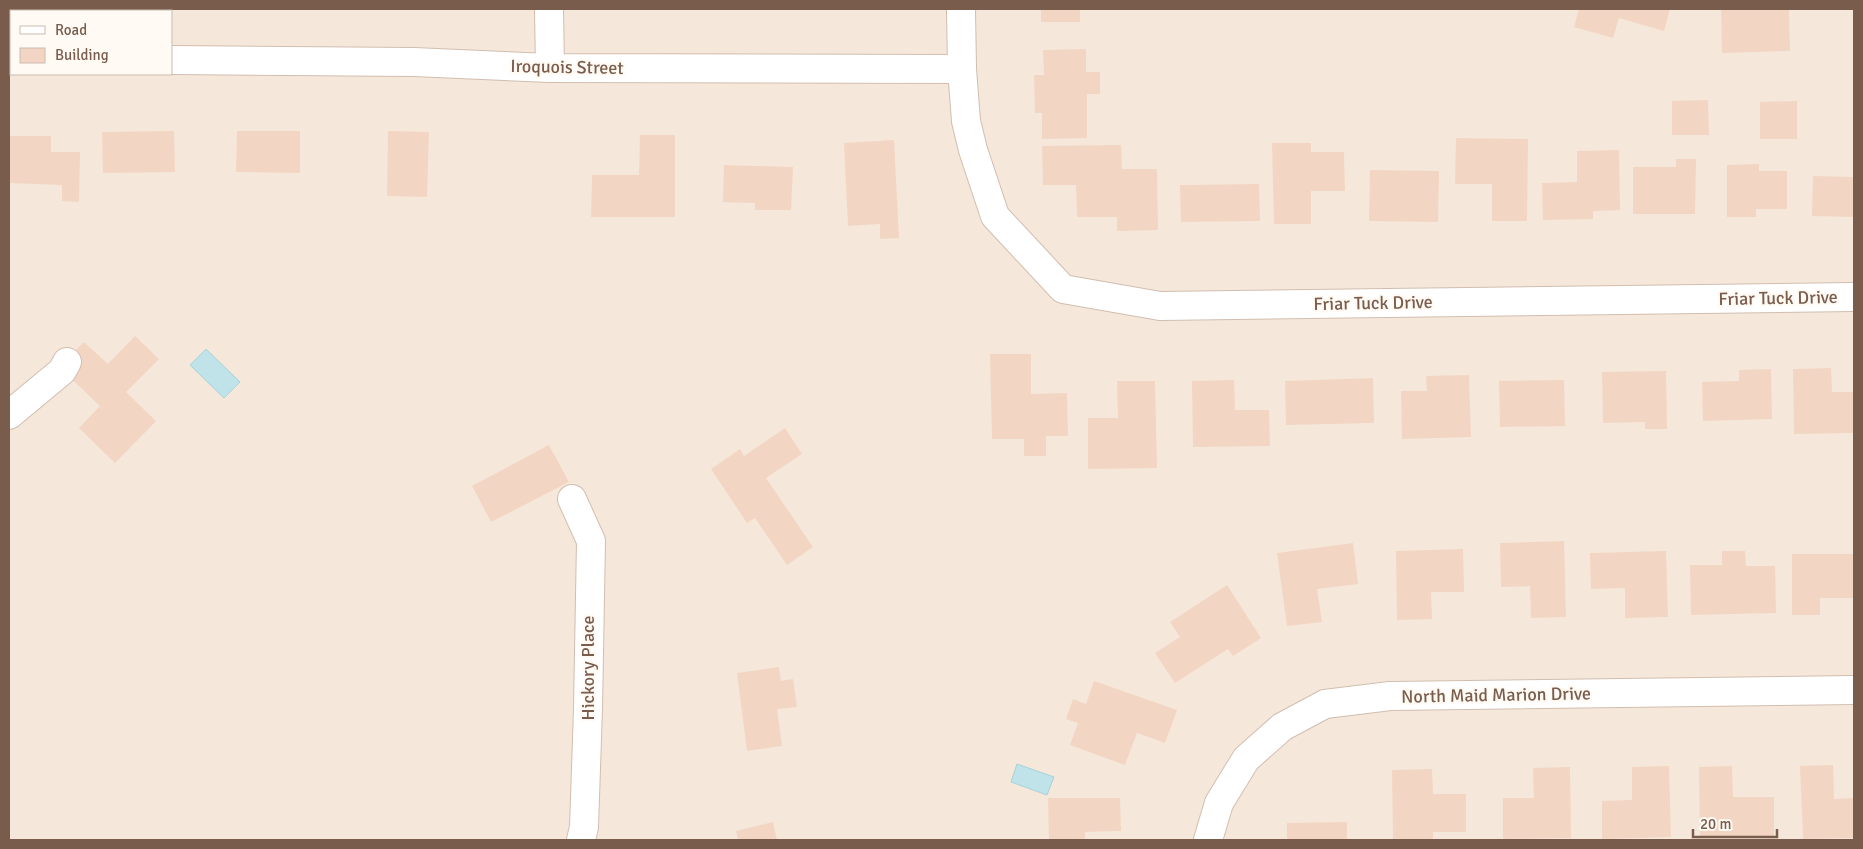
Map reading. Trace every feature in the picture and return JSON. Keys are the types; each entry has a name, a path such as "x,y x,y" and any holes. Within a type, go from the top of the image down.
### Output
{"street":[{"path":"549,9 550,68"},
{"name":"Friar Tuck Drive","path":"961,9 962,69 966,121 973,150 995,216 1063,289 1160,306 1854,297"},
{"name":"Iroquois Street","path":"172,60 414,62 550,68 962,69"},
{"path":"9,414 62,371 67,362"},
{"name":"Hickory Place","path":"572,499 590,541 588,709 584,827 581,840"},
{"name":"North Maid Marion Drive","path":"1208,840 1219,803 1246,758 1282,727 1325,704 1390,696 1854,690"}],"shaded area":[{"path":"9,9 1854,9 1854,840 9,840"}],"water":[{"path":"206,349 240,382 224,398 190,365"},
{"path":"1017,764 1054,777 1047,795 1011,782"}],"building":[{"path":"1041,9 1080,9 1080,22 1041,22"},
{"path":"1579,9 1670,9 1664,31 1619,18 1613,38 1574,27"},
{"path":"1721,9 1789,10 1790,51 1722,53"},
{"path":"1086,49 1086,72 1100,72 1100,94 1087,94 1087,138 1042,139 1042,113 1035,113 1034,75 1044,75 1043,50"},
{"path":"1708,100 1709,135 1672,135 1672,101"},
{"path":"1797,101 1797,139 1760,139 1760,102"},
{"path":"174,131 175,172 103,173 102,132"},
{"path":"237,131 300,131 300,173 236,172"},
{"path":"388,131 429,132 427,197 387,196"},
{"path":"640,135 675,135 675,217 591,217 592,175 639,175"},
{"path":"9,136 51,136 51,152 80,152 79,202 62,201 62,185 9,183"},
{"path":"1456,138 1528,139 1527,221 1492,221 1492,184 1455,184"},
{"path":"894,140 899,238 880,239 880,224 848,226 844,143"},
{"path":"1272,143 1311,143 1311,152 1344,152 1345,191 1311,191 1311,224 1274,224"},
{"path":"1121,145 1122,169 1157,169 1158,230 1117,231 1117,217 1077,217 1076,185 1043,185 1042,146"},
{"path":"1619,150 1620,210 1593,211 1593,219 1543,220 1542,183 1577,182 1577,151"},
{"path":"1676,159 1696,159 1695,214 1633,214 1633,167 1676,167"},
{"path":"1759,164 1759,171 1787,171 1787,209 1756,209 1756,217 1727,217 1727,165"},
{"path":"724,165 793,167 791,210 755,210 755,203 723,202"},
{"path":"1370,170 1439,171 1438,222 1369,221"},
{"path":"1813,176 1854,177 1854,217 1812,216"},
{"path":"1259,184 1260,221 1181,222 1180,185"},
{"path":"135,336 159,359 126,392 156,421 115,463 79,428 100,406 59,367 84,342 108,364"},
{"path":"990,354 1031,354 1031,394 1067,393 1068,436 1046,436 1046,456 1024,456 1024,439 992,439"},
{"path":"1831,368 1832,392 1854,392 1854,433 1794,434 1793,369"},
{"path":"1771,369 1772,419 1703,421 1702,382 1739,381 1739,370"},
{"path":"1666,371 1667,429 1645,429 1645,422 1603,423 1602,372"},
{"path":"1469,375 1471,437 1402,439 1401,391 1427,391 1426,376"},
{"path":"1373,378 1374,423 1286,425 1285,381"},
{"path":"1234,380 1235,410 1269,410 1270,446 1193,447 1192,381"},
{"path":"1564,380 1565,426 1500,427 1499,381"},
{"path":"1117,381 1155,381 1157,468 1088,469 1088,418 1118,418"},
{"path":"785,428 802,454 766,478 813,547 787,565 755,518 747,523 711,469 740,449 744,456"},
{"path":"549,445 569,482 491,522 472,486"},
{"path":"1564,541 1566,617 1531,618 1530,586 1501,587 1500,543"},
{"path":"1353,543 1358,584 1317,589 1322,622 1287,626 1277,553"},
{"path":"1463,549 1464,592 1431,592 1432,619 1397,620 1396,551"},
{"path":"1666,551 1668,617 1625,618 1625,588 1591,589 1590,553"},
{"path":"1722,551 1745,551 1746,566 1775,566 1776,613 1691,615 1690,565 1722,565"},
{"path":"1792,554 1854,554 1854,598 1820,598 1820,615 1792,615"},
{"path":"1227,585 1261,638 1233,656 1228,649 1175,683 1155,653 1180,637 1170,622"},
{"path":"779,667 781,681 793,679 797,707 777,709 782,746 747,751 737,673"},
{"path":"1094,681 1177,710 1165,743 1137,733 1125,765 1070,745 1078,723 1066,719 1073,699 1086,704"},
{"path":"1833,765 1834,799 1854,798 1854,838 1803,839 1800,766"},
{"path":"1669,766 1671,837 1602,839 1602,801 1632,800 1632,767"},
{"path":"1732,766 1733,797 1774,797 1774,836 1700,837 1699,767"},
{"path":"1570,767 1571,838 1503,839 1503,798 1534,798 1533,768"},
{"path":"1432,769 1433,794 1466,794 1466,832 1433,832 1433,840 1393,840 1392,770"},
{"path":"1048,798 1120,798 1121,831 1085,832 1085,840 1049,840"},
{"path":"773,822 777,840 738,840 736,831"},
{"path":"1347,822 1347,840 1287,840 1287,823"}]}
